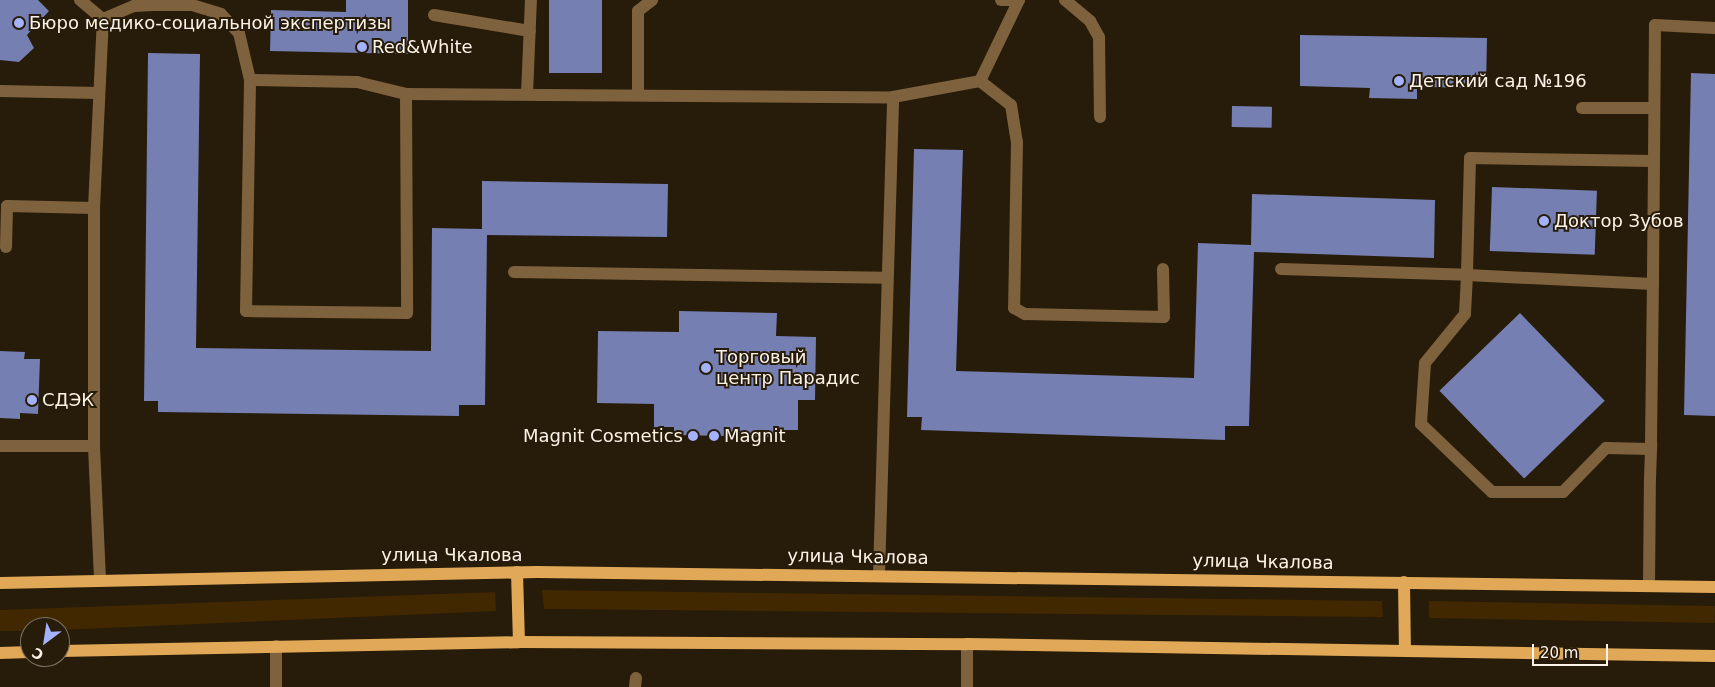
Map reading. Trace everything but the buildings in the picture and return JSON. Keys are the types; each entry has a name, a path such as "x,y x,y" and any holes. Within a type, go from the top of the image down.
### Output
{"main road":[{"name":"улица Чкалова","path":"0,583 517,572 879,575 1715,587"},
{"path":"517,572 519,642"},
{"path":"1404,582 1405,650"},
{"path":"70,651 519,642 967,644 1715,656"},
{"path":"0,653 20,652"}],"street":[{"path":"80,0 103,19"},
{"path":"527,94 531,0"},
{"path":"638,95 638,11 652,0"},
{"path":"980,81 1019,0 1001,0"},
{"path":"1065,0 1090,21 1099,37 1100,117"},
{"path":"103,19 135,3 192,5 221,14 239,33 250,80 246,311 407,312 406,94"},
{"path":"434,15 530,31"},
{"path":"100,580 94,446 94,208 103,19"},
{"path":"1649,586 1655,25 1715,28"},
{"path":"250,80 357,82 406,94 893,96 980,81 1011,105 1015,133 1014,308 1024,314 1164,317 1163,269"},
{"path":"0,91 99,93"},
{"path":"879,575 886,278 893,96"},
{"path":"1582,108 1654,108"},
{"path":"1650,449 1606,448 1563,492 1492,492 1421,424 1424,363 1465,314 1468,275 1470,158 1654,161"},
{"path":"6,247 6,206 94,208"},
{"path":"1281,269 1468,275 1653,284"},
{"path":"514,272 886,278"},
{"path":"0,446 94,446"},
{"path":"967,644 967,687"},
{"path":"276,646 276,687"}],"shaded area":[{"path":"542,590 1382,601 1383,617 544,609"},
{"path":"495,592 496,611 70,630 70,617 20,617 20,631 0,631 0,610"},
{"path":"1429,601 1715,606 1715,623 1429,618"}],"place":[{"name":"Бюро медико-социальной экспертизы","path":"19,23"},
{"name":"Red&White","path":"362,47"},
{"name":"Детский сад №196","path":"1399,81"},
{"name":"Доктор Зубов","path":"1544,221"},
{"name":"Торговый центр Парадис","path":"706,368"},
{"name":"СДЭК","path":"32,400"},
{"name":"Magnit Cosmetics","path":"693,436"},
{"name":"Magnit","path":"714,436"}]}
